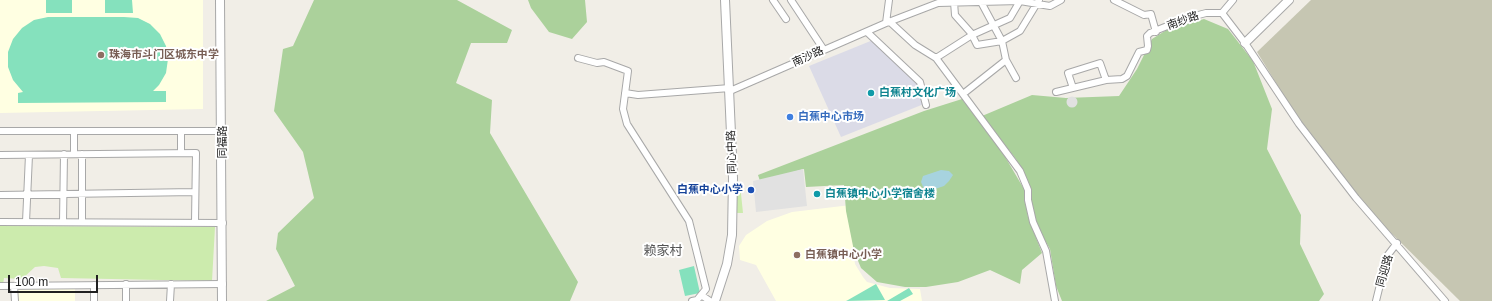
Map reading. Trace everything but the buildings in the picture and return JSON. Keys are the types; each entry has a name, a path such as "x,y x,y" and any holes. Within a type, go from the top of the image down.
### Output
{"street":[{"name":"同福路","path":"220,0 223,131 222,301"},
{"name":"同心中路","path":"715,301 727,264 732,235 733,178 726,0"},
{"path":"773,0 786,19"},
{"path":"791,0 824,50"},
{"path":"889,0 888,23 914,45 936,58 1020,171 1025,180 1033,222 1046,251 1055,301"},
{"path":"936,58 972,35 1010,18 1020,0"},
{"name":"南沙路","path":"624,93 638,95 730,90 938,3 956,1 981,2 1020,0 1038,2 1050,6 1061,0"},
{"name":"南纱路","path":"1114,0 1144,15 1151,14 1156,32 1187,18 1206,13 1222,13"},
{"path":"1233,0 1222,13 1245,43 1313,142 1377,224 1397,243 1445,301"},
{"path":"1245,43 1289,0"},
{"path":"956,1 955,15 972,35 977,45 1002,41 1020,31 1038,2"},
{"path":"981,2 1002,41 1006,60 1016,78"},
{"path":"867,32 920,82 926,105"},
{"path":"1056,92 1106,80 1122,79 1126,76 1139,52 1147,50 1147,36 1156,32"},
{"path":"578,58 596,63 604,62 628,71 623,109 627,124 689,221 706,289 697,300 692,301"},
{"path":"963,94 1006,60"},
{"path":"1073,88 1068,73 1100,63 1106,80"},
{"path":"0,131 223,131"},
{"path":"74,131 74,154"},
{"path":"181,131 181,154"},
{"path":"0,155 196,153 195,222"},
{"path":"26,222 29,154"},
{"path":"63,222 64,154"},
{"path":"82,154 82,222"},
{"path":"0,195 195,192"},
{"path":"0,222 223,223"},
{"name":"同迎路","path":"1376,301 1387,256 1397,243"},
{"path":"126,284 126,301"},
{"path":"170,301 171,284"},
{"path":"0,286 222,284"},
{"path":"94,285 94,301"},
{"path":"14,286 14,301"},
{"path":"701,294 710,301"}],"shaded area":[{"name":"珠海市斗门区城东中学","path":"0,0 203,0 203,109 0,113"},
{"path":"1311,0 1492,0 1492,301 1460,301 1374,216 1292,109 1257,52"},
{"name":"白蕉村文化广场","path":"873,40 918,82 924,104 841,137 809,66"},
{"path":"1070,97 1074,97 1076,98 1076,106 1070,107 1067,104 1067,100"},
{"path":"803,169 807,206 756,212 753,181"},
{"name":"白蕉镇中心小学","path":"859,204 853,221 853,250 855,264 863,277 867,282 890,288 920,289 922,301 776,301 756,265 740,260 739,246 746,235 767,221 792,212"},
{"path":"75,287 75,301 16,301 15,290"}],"green space":[{"path":"46,0 72,0 72,13 46,13"},
{"path":"105,0 132,0 133,13 105,13"},
{"path":"314,0 457,0 512,30 507,43 471,43 456,83 492,100 490,133 578,282 570,301 266,301 295,286 276,249 278,233 314,198 303,152 274,111 283,49 293,46"},
{"path":"528,0 585,0 587,22 572,39 549,32 531,8"},
{"path":"48,17 124,17 138,18 150,24 160,34 166,46 168,59 166,73 159,85 153,91 166,91 166,102 18,103 18,93 23,92 13,80 8,67 8,52 13,39 22,28 34,20"},
{"path":"1204,19 1228,29 1253,61 1272,109 1267,149 1301,215 1300,244 1324,294 1319,301 1062,301 1056,286 1050,249 1037,227 1030,203 1031,193 1016,159 982,116 1032,95 1066,98 1119,96 1137,69 1152,39 1168,29"},
{"path":"962,99 997,143 1024,189 1028,217 1042,253 1022,270 1020,284 990,270 958,282 926,287 905,287 877,282 861,268 854,251 846,211 844,185 806,187 804,169 760,181 758,175 924,111"},
{"path":"740,184 743,213 734,213 736,185"},
{"path":"0,226 215,227 212,281 61,278 58,268 44,266 35,267 22,279 4,278 3,285 0,285"},
{"path":"694,266 700,293 685,296 679,270"},
{"path":"876,284 885,300 846,301 848,300"},
{"path":"909,288 913,294 900,301 887,301"}],"water":[{"path":"941,170 949,171 953,175 949,181 944,186 935,189 924,189 921,182 923,176"}],"place":[{"name":"珠海市斗门区城东中学","path":"101,55"},
{"name":"白蕉村文化广场","path":"871,93"},
{"name":"白蕉中心市场","path":"790,117"},
{"name":"白蕉中心小学","path":"751,190"},
{"name":"白蕉镇中心小学宿舍楼","path":"817,194"},
{"name":"白蕉镇中心小学","path":"797,255"}],"district":[{"name":"赖家村","path":"663,251"}]}
